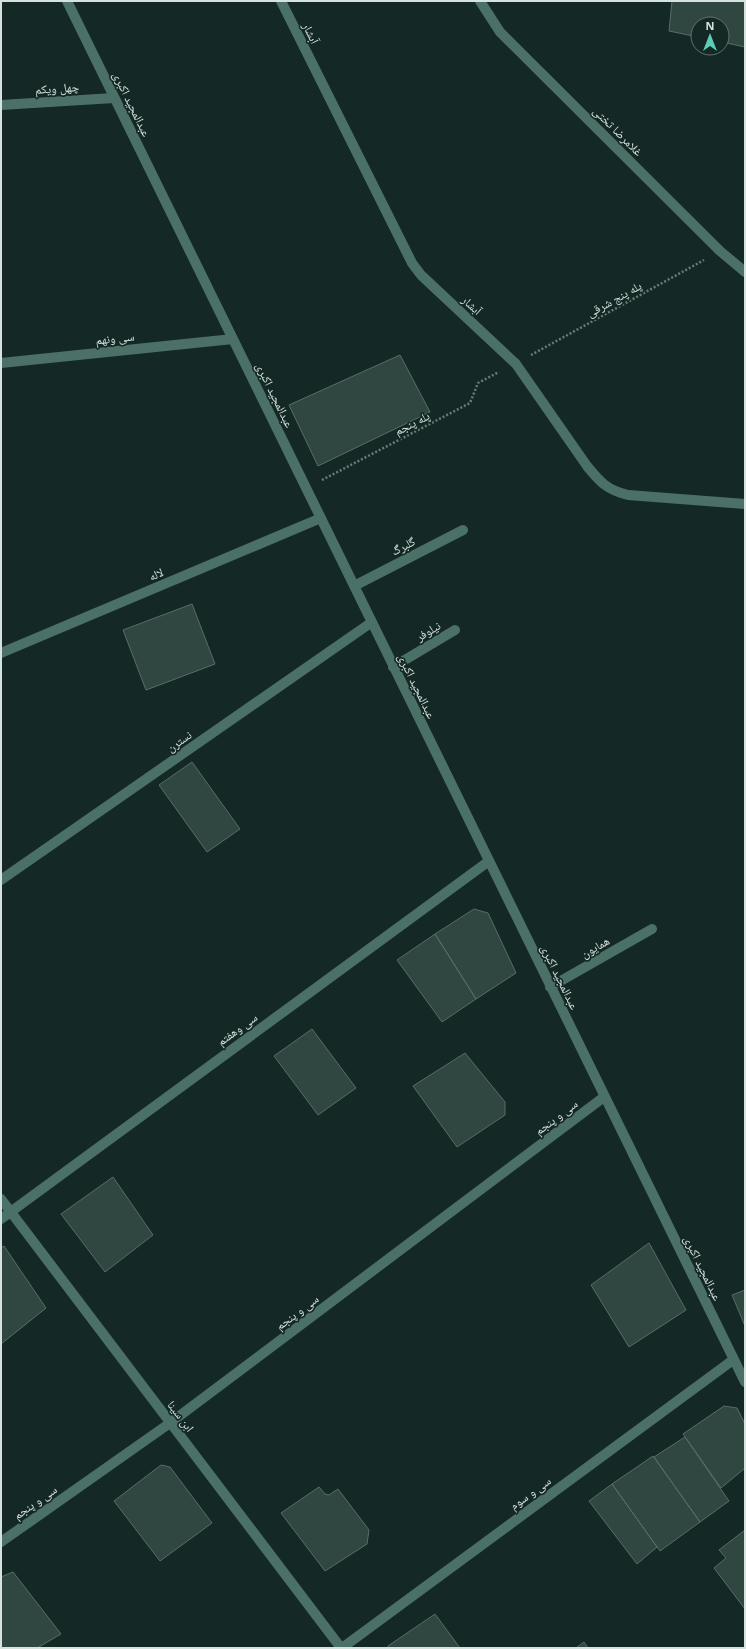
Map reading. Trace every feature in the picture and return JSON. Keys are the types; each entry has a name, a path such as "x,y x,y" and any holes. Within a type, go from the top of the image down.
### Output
{"street":[{"name":"عبدالمجید اکبری","path":"67,1 745,1382"},
{"name":"آبشار","path":"281,1 412,263 421,275 516,364 599,481 613,491 628,495 745,504"},
{"name":"غلامرضا تختی","path":"480,1 500,32 720,250 745,272"},
{"name":"چهل ویکم","path":"1,105 114,98"},
{"name":"سی ونهم","path":"1,363 233,339"},
{"name":"لاله","path":"1,653 321,518"},
{"name":"گلبرگ","path":"354,586 463,530"},
{"name":"نسترن","path":"1,880 372,622"},
{"name":"نیلوفر","path":"393,667 455,630"},
{"name":"سی وهفتم","path":"1,1219 488,861"},
{"name":"همایون","path":"550,987 652,929"},
{"name":"سی و پنجم","path":"1,1542 170,1423 604,1097"},
{"name":"ابن سینا","path":"1,1199 342,1648"},
{"name":"سی و سوم","path":"342,1648 733,1360"}],"path":[{"name":"پله پنج شرقی","path":"516,364 720,250"},
{"name":"پله پنجم","path":"306,488 470,403 478,383 516,364"}],"building":[{"path":"672,1 745,1 745,47 730,44 730,16 690,16 690,35 669,31"},
{"path":"400,355 430,412 318,466 289,405"},
{"path":"192,604 215,664 146,690 123,630"},
{"path":"192,762 240,829 207,852 159,785"},
{"path":"474,909 488,913 516,973 476,999 435,934"},
{"path":"435,934 476,999 442,1022 397,960"},
{"path":"312,1029 356,1088 318,1115 274,1056"},
{"path":"465,1053 505,1102 505,1115 457,1147 413,1086"},
{"path":"113,1177 153,1235 105,1272 61,1214"},
{"path":"649,1243 686,1310 629,1347 591,1285"},
{"path":"4,1246 46,1308 1,1344 1,1248"},
{"path":"745,1290 745,1326 732,1295"},
{"path":"724,1406 737,1408 745,1424 745,1468 721,1488 683,1434"},
{"path":"685,1437 729,1501 700,1522 654,1457"},
{"path":"653,1456 700,1522 660,1551 612,1484"},
{"path":"161,1465 170,1467 212,1523 160,1561 114,1501"},
{"path":"612,1484 657,1547 637,1564 589,1501"},
{"path":"319,1487 325,1494 329,1495 338,1489 369,1530 367,1544 325,1571 281,1513"},
{"path":"745,1530 745,1609 714,1568 726,1558 719,1550"},
{"path":"13,1572 61,1634 37,1648 1,1648 1,1577"},
{"path":"435,1614 460,1648 388,1648 388,1646"},
{"path":"584,1642 588,1648 576,1648"}]}
